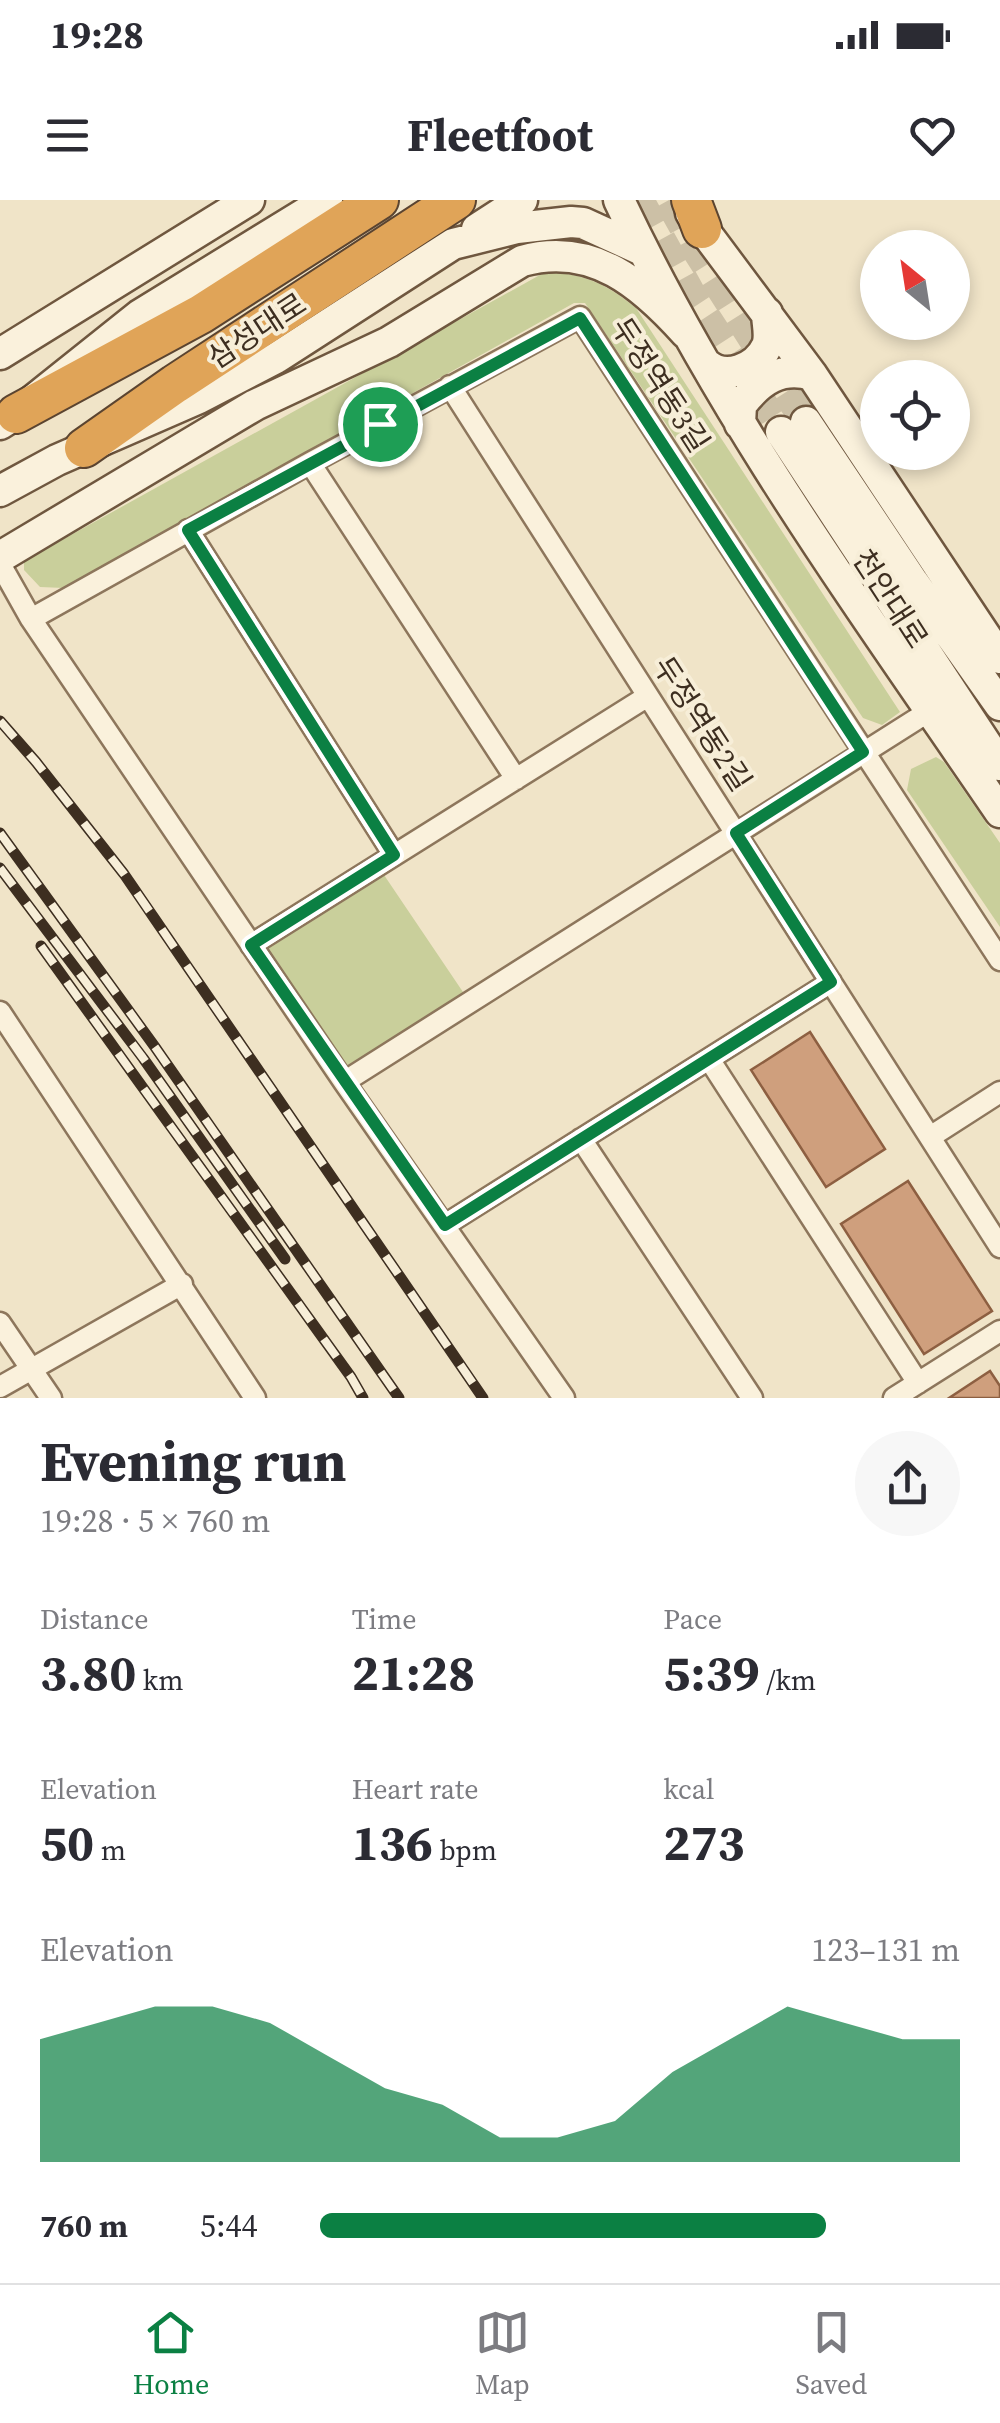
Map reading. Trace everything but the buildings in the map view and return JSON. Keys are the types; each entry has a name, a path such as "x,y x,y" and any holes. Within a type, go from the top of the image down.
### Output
{"highway":[{"name":"삼성대로","path":"8,419 201,314 379,200"},
{"name":"삼성대로","path":"71,454 456,200"}],"main road":[{"path":"0,354 249,200"},
{"path":"8,419 127,324 327,200"},
{"path":"0,491 276,358 522,200"},
{"path":"619,200 686,333 740,424 1000,812"},
{"path":"692,210 812,375 1000,658"},
{"path":"453,244 516,228 570,222 584,223 642,250"},
{"path":"0,560 256,405 389,342 522,262 538,257 570,258 603,265 627,276 654,298 686,333"},
{"path":"706,364 714,372 724,373 754,361 766,348 768,313"},
{"path":"740,424 741,405 761,383 790,370 812,375"},
{"name":"천안대로","path":"1000,705 913,582 794,427 1000,765"}],"street":[{"name":"두정역동3길","path":"31,619 310,462 580,318 1000,960"},
{"name":"두정역동2길","path":"450,386 1000,1247"},
{"path":"310,462 516,779"},
{"path":"188,530 394,855"},
{"path":"0,560 31,619 344,1082 564,1398"},
{"path":"251,945 648,696"},
{"path":"344,1082 930,710"},
{"path":"445,1225 831,982"},
{"path":"0,1012 255,1398"},
{"path":"709,1059 918,1383"},
{"path":"930,1137 1000,1092"},
{"path":"581,1140 752,1398"},
{"path":"0,1387 182,1284"},
{"path":"0,1322 51,1398"},
{"path":"894,1398 1000,1331"}],"green space":[{"path":"547,271 594,282 636,308 900,712 882,725 863,718 585,303 574,303 64,588 40,587 24,570 24,561"},
{"path":"936,757 944,762 1000,843 1000,927 907,790 911,769"},
{"path":"382,872 465,995 347,1071 262,946"}],"tunnel":[{"path":"639,200 693,298 781,432"},
{"path":"669,200 806,422"}],"railway":[{"path":"0,721 124,874 483,1398"},
{"path":"0,833 155,1047 399,1398"},
{"path":"0,868 143,1058 285,1259"},
{"path":"41,946 363,1398"}],"route":[{"path":"580,318 863,752 736,833 831,982 445,1225 251,945 394,855 188,530 380,424 580,318"}]}
